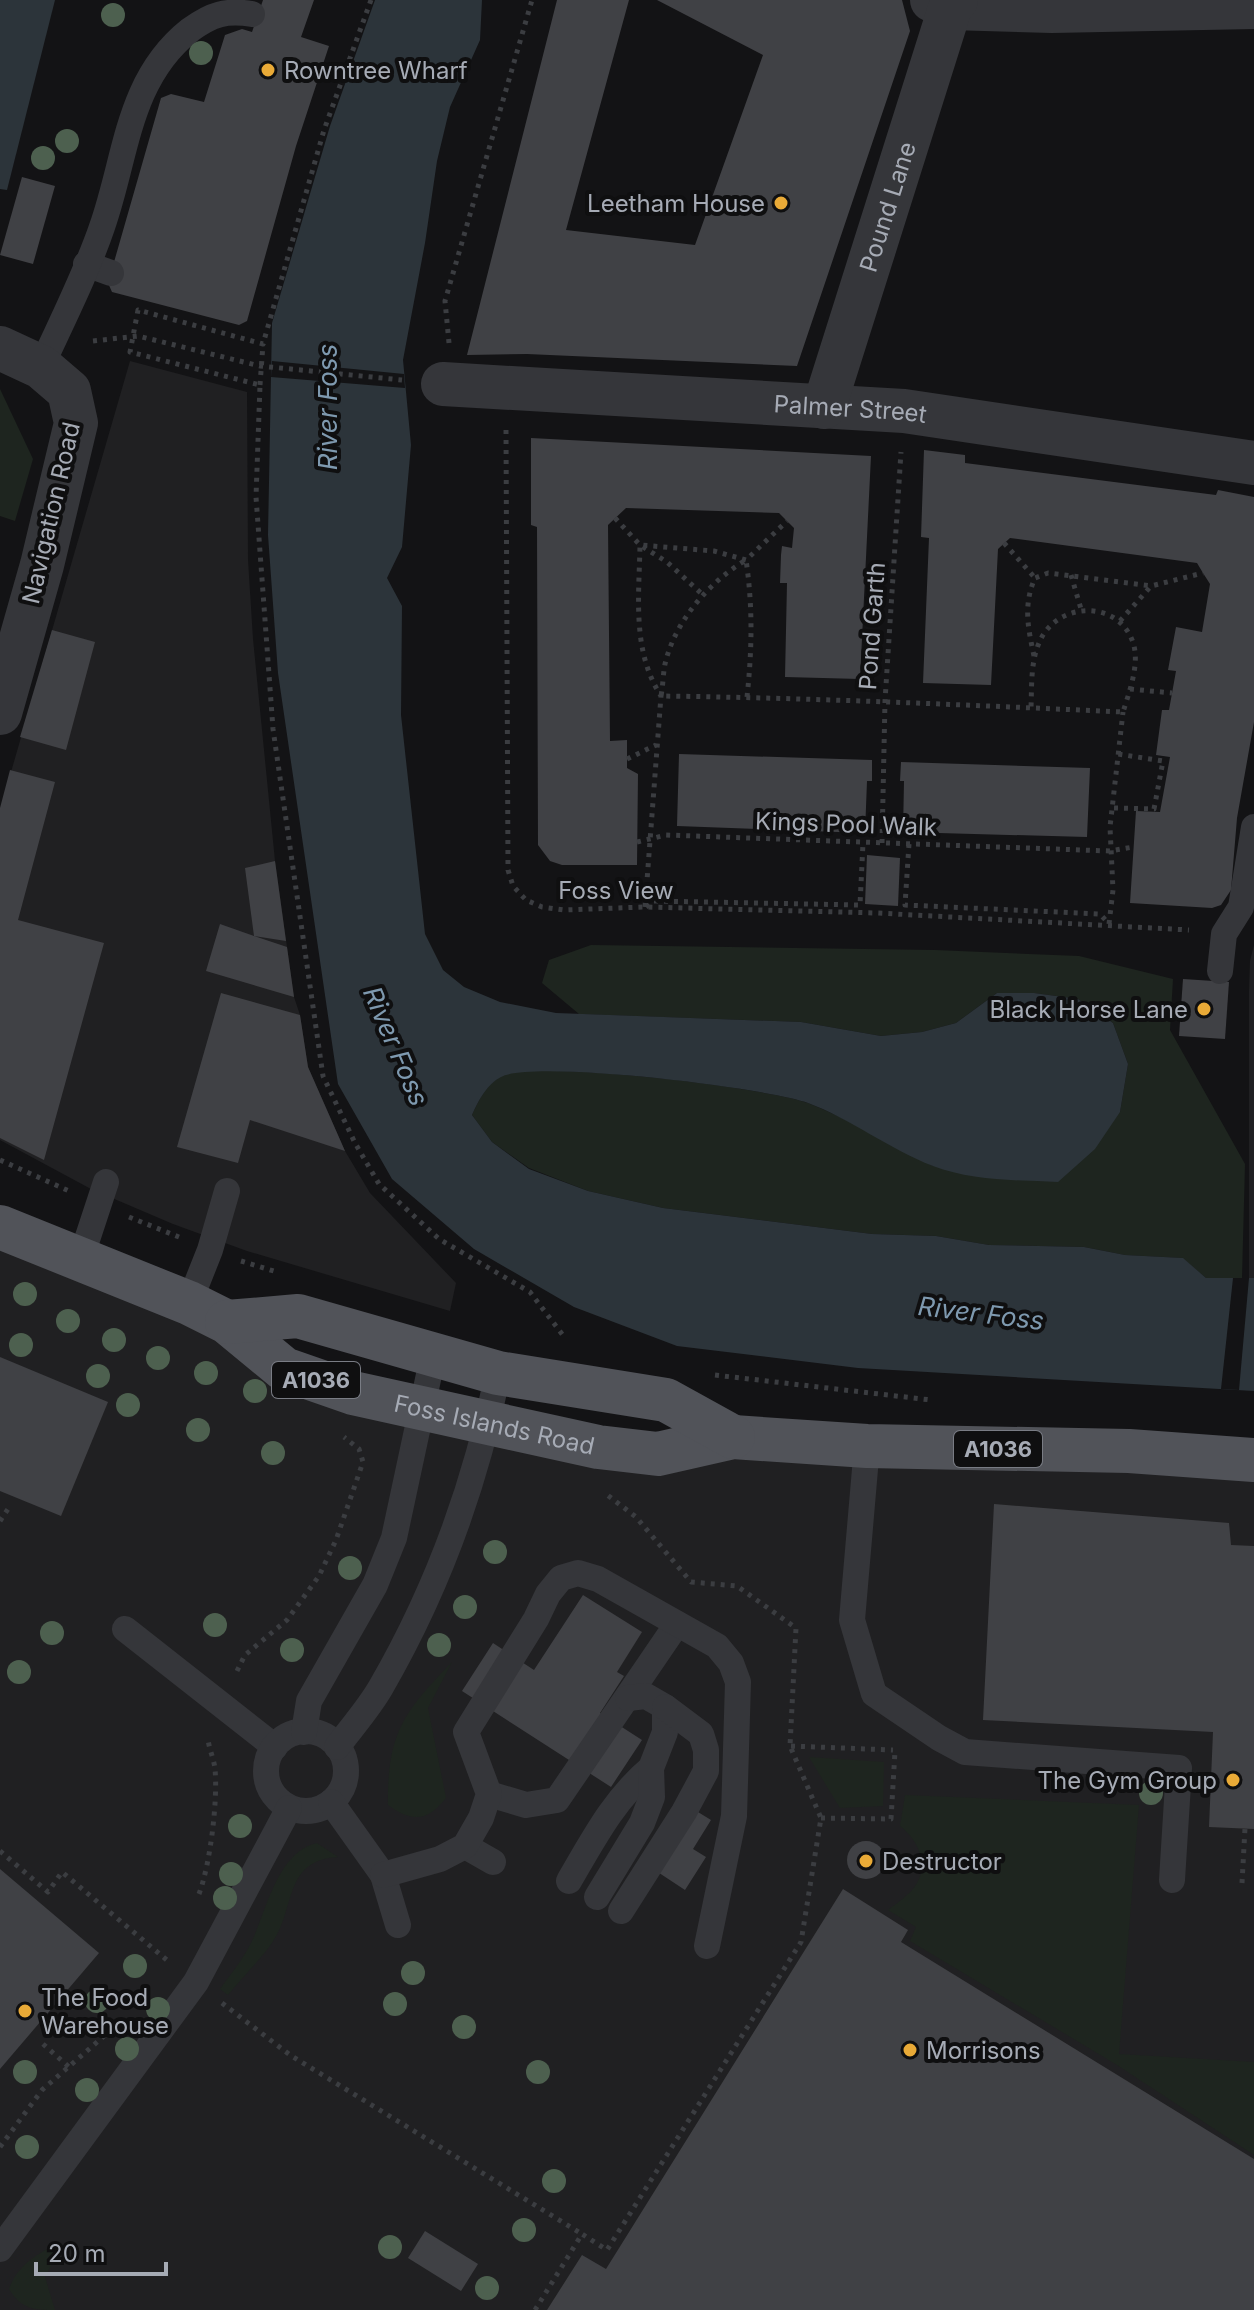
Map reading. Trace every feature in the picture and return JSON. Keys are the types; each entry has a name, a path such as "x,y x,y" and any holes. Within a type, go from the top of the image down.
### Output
{"main road":[{"name":"Foss Islands Road","path":"0,1227 208,1313 284,1369 353,1393 598,1447 658,1454 733,1437 867,1446 1129,1451 1254,1460"},
{"name":"Foss Islands Road","path":"208,1313 298,1316 498,1373 666,1400 733,1437"}],"street":[{"path":"946,3 1052,11 1254,7"},
{"name":"Pound Lane","path":"824,407 946,3"},
{"name":"Navigation Road","path":"0,348 41,367 69,391 76,423 42,565 0,713"},
{"name":"Palmer Street","path":"448,384 904,411 1245,461"}],"lane":[{"path":"41,367 98,268 102,227 138,98 152,71 174,44 202,22 229,10 252,14"},
{"path":"1220,971 1224,934 1241,907 1254,827"},
{"path":"80,1261 106,1182"},
{"path":"208,1313 210,1250 227,1191"},
{"path":"304,1732 309,1701 375,1585 394,1538 433,1356"},
{"path":"337,1747 379,1690 444,1558 488,1425 498,1373"},
{"path":"867,1446 852,1620 874,1694 965,1752 1179,1768 1172,1880"},
{"path":"383,1875 440,1859 465,1846 481,1818 489,1794 466,1732 536,1619 548,1594 561,1578 578,1573 598,1579 717,1646 731,1663 738,1682 734,1816 707,1946"},
{"path":"489,1794 526,1805 557,1800 677,1624"},
{"path":"125,1629 275,1747"},
{"path":"621,1911 692,1800 706,1771 706,1750 701,1734 646,1696 628,1698"},
{"path":"597,1897 642,1823 652,1797 651,1768 665,1732 665,1707"},
{"path":"304,1732 316,1733 337,1747 346,1770 339,1794 331,1802 308,1811 289,1808 281,1803 268,1784 266,1771 275,1747 282,1739 304,1732"},
{"path":"569,1881 613,1806 651,1768"},
{"path":"331,1802 383,1875 398,1925"},
{"path":"0,2249 196,1982 289,1808"},
{"path":"465,1846 493,1862"}],"path":[{"path":"371,0 324,130 263,344 260,366 256,497 273,729 323,1076 355,1143 379,1184 439,1239 530,1292 567,1340"},
{"path":"138,336 260,366 448,384 445,301 532,0"},
{"path":"260,385 130,352 138,310 263,344"},
{"name":"Foss View","path":"506,389 508,870 513,886 526,900 542,907 564,910 645,907 877,913 1224,934"},
{"name":"Pond Garth","path":"882,843 885,701 904,411"},
{"path":"615,518 640,545 676,569 703,595"},
{"path":"645,907 665,664 676,635 703,595 787,521"},
{"path":"1004,543 1035,578"},
{"path":"640,545 714,551 746,560"},
{"path":"640,545 638,615 642,656 649,677 661,696"},
{"path":"746,560 752,639 747,697"},
{"path":"1031,708 1034,656 1026,623 1028,593 1035,578 1048,573 1151,586 1203,573"},
{"path":"1071,575 1081,609"},
{"path":"1120,621 1151,586"},
{"path":"1034,656 1052,624 1064,615 1081,609 1105,613 1120,621 1129,632 1135,649 1118,754 1110,851 1113,890 1109,925"},
{"path":"1130,689 1172,693"},
{"path":"661,696 885,701 1123,712"},
{"path":"627,759 657,744"},
{"path":"1114,808 1154,809 1163,761 1118,754"},
{"name":"Kings Pool Walk","path":"637,842 666,835 1110,851 1133,847"},
{"path":"645,907 654,901 860,905 863,843"},
{"path":"909,844 905,905 1100,914 1109,925"},
{"path":"708,1374 934,1400"},
{"path":"342,1435 359,1449 363,1462"},
{"path":"0,1521 10,1506"},
{"path":"790,1746 904,1751"},
{"path":"821,1818 891,1819 895,1750"},
{"path":"1242,1883 1245,1828"},
{"path":"0,1851 48,1892 62,1872 173,1964"},
{"path":"211,1995 290,2055 607,2250 801,1942 810,1884"},
{"path":"0,2147 42,2090 130,2012"},
{"path":"43,2044 69,2067"},
{"path":"535,2310 582,2234"}],"shaded area":[{"path":"130,361 247,392 248,560 253,639 275,861 294,997 308,1067 345,1151 370,1193 456,1283 450,1311 247,1251 173,1224 91,1189 0,1140 0,810"},
{"path":"0,389 33,459 15,521 0,516"},
{"path":"591,945 935,950 1079,956 1173,979 1170,1030 1245,1164 1242,1278 1206,1278 1182,1258 1125,1255 1084,1247 989,1245 936,1236 872,1234 663,1208 588,1191 529,1168 492,1142 472,1115 496,1079 521,1072 601,1073 702,1083 785,1097 840,1117 933,1166 1120,1112 1128,1064 1113,1023 1078,999 1034,993 997,993 956,1023 922,1032 881,1036 801,1022 579,1014 542,983 549,960"},
{"path":"1254,945 1254,1278 1249,1278 1249,991"},
{"path":"0,1227 284,1369 488,1425 1254,1460 1254,2310 0,2310"},
{"path":"452,1662 428,1708 446,1798 426,1815 412,1817 388,1805 388,1780 395,1741 410,1710"},
{"path":"809,1757 884,1762 883,1806 840,1808"},
{"path":"905,1795 1139,1805 1119,2054 1254,2062 1254,2155 1117,2065 910,1941 916,1927 888,1910 914,1887 922,1867 916,1844 900,1826"},
{"path":"317,1843 338,1857 320,1860 299,1877 272,1943 228,1995 220,1989 251,1943 283,1870 303,1849"},
{"path":"59,2242 67,2248 45,2277 55,2310 34,2309 23,2304 9,2289 13,2280 29,2261"}],"water":[{"path":"0,0 55,0 7,190 0,189"},
{"name":"River Foss","path":"375,0 482,0 480,40 450,107 437,161 403,360 411,445 402,547 387,578 402,606 401,715 425,934 443,970 464,987 500,1002 556,1013 801,1022 881,1036 922,1032 956,1023 997,993 1034,993 1078,999 1113,1023 1128,1064 1120,1112 1095,1149 1058,1182 995,1179 948,1171 917,1159 808,1103 702,1083 601,1073 521,1072 501,1077 491,1084 472,1115 492,1142 529,1169 588,1191 663,1208 872,1234 936,1236 989,1245 1084,1247 1125,1255 1183,1258 1206,1278 1254,1278 1254,1391 858,1368 677,1346 574,1307 474,1249 392,1179 338,1084 278,673 268,535 272,323 330,126"}],"pier":[{"path":"272,361 404,374 405,388 271,377"},
{"path":"1233,1278 1249,1278 1239,1390 1221,1389"}],"building":[{"name":"Rowntree Wharf","path":"263,0 314,0 301,37 329,46 296,146 247,321 239,325 112,292 108,283 161,98 171,94 204,102 225,35 242,29 252,32"},
{"name":"Leetham House","path":"557,0 629,0 566,230 695,245 763,55 657,0 902,0 910,31 797,366 527,354 467,355"},
{"path":"22,177 55,186 33,264 0,255"},
{"path":"531,438 871,456 860,679 785,677 787,583 780,583 781,555 782,546 792,548 794,528 779,513 626,508 608,525 610,741 627,740 627,768 638,774 637,865 562,865 550,861 538,845 537,527 531,525"},
{"path":"924,450 965,455 965,463 1216,495 1218,490 1254,497 1254,722 1237,818 1231,890 1221,905 1212,908 1130,903 1136,811 1160,812 1170,757 1156,755 1162,710 1169,710 1176,671 1168,670 1176,627 1202,632 1210,584 1197,563 1010,538 998,549 991,685 923,683 929,538 921,537"},
{"path":"52,630 95,642 66,750 20,737"},
{"path":"679,754 872,760 872,781 867,781 865,833 677,826"},
{"path":"901,762 1090,768 1087,837 903,832 904,781 900,781"},
{"path":"10,770 55,782 18,920 104,943 44,1160 0,1138 0,808"},
{"path":"867,855 900,858 898,906 865,904"},
{"path":"275,861 286,941 254,936 245,868"},
{"path":"220,924 287,947 294,997 206,971"},
{"name":"Black Horse Lane","path":"1183,979 1229,982 1225,1039 1179,1036"},
{"path":"221,993 300,1015 308,1067 345,1151 250,1120 238,1163 177,1147"},
{"path":"0,1357 108,1402 61,1516 0,1491"},
{"path":"994,1504 1229,1523 1231,1545 1254,1546 1254,1829 1209,1827 1213,1732 983,1720"},
{"path":"583,1595 642,1632 617,1672 624,1676 600,1713 642,1740 611,1787 462,1691 493,1643 534,1670"},
{"path":"680,1801 711,1820 693,1849 706,1857 685,1890 641,1861"},
{"name":"Destructor","path":"866,1841 880,1846 885,1860 880,1874 866,1879 852,1874 847,1860 852,1846"},
{"name":"The Food Warehouse","path":"0,1869 99,1953 0,2069"},
{"name":"Morrisons","path":"843,1889 908,1930 901,1942 1254,2159 1254,2310 547,2310 582,2255 606,2269"},
{"path":"425,2231 478,2264 461,2291 408,2258"}],"place":[{"name":"Rowntree Wharf","path":"268,70"},
{"name":"Leetham House","path":"781,203"},
{"name":"Black Horse Lane","path":"1204,1009"},
{"name":"The Gym Group","path":"1233,1780"},
{"name":"Destructor","path":"866,1861"},
{"name":"The Food Warehouse","path":"25,2011"},
{"name":"Morrisons","path":"910,2050"}]}
